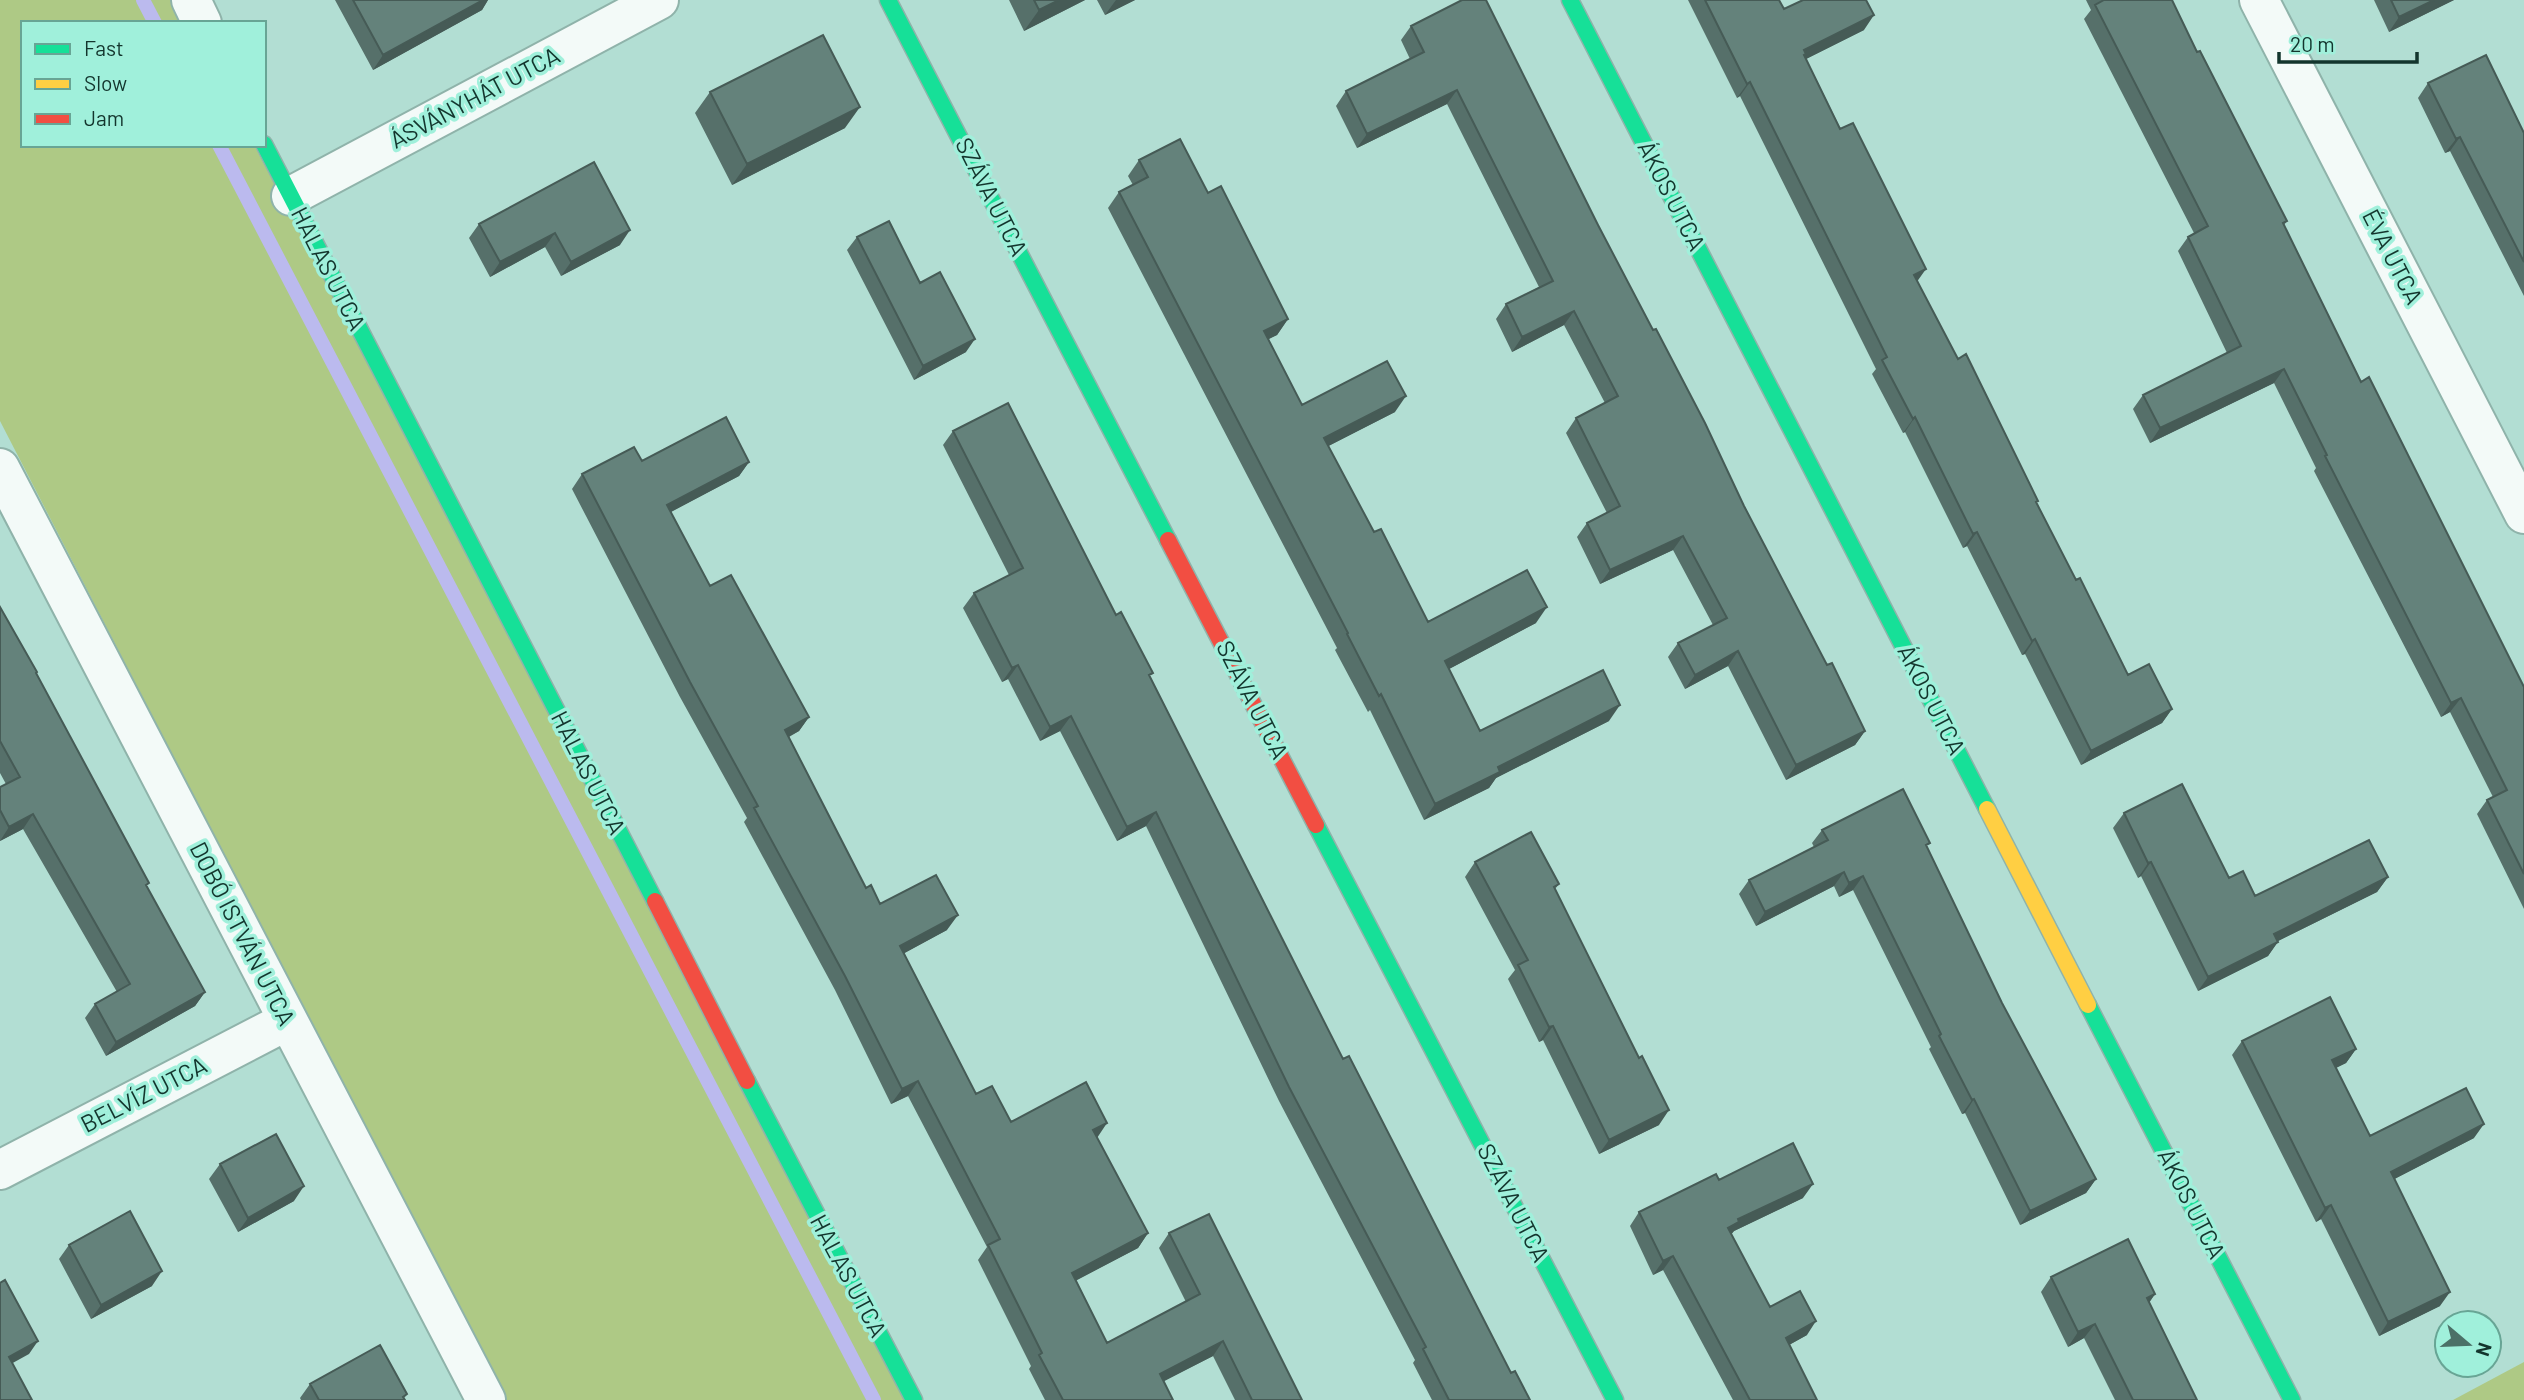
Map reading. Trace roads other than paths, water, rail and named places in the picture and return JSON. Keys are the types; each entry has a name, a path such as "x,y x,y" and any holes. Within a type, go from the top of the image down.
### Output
{"street":[{"path":"191,0 201,21"},
{"name":"ÁSVÁNYHÁT UTCA","path":"291,197 659,0"},
{"name":"SZÁVA UTCA","path":"888,0 1615,1400"},
{"name":"ÁKOS UTCA","path":"1570,0 2292,1400"},
{"name":"ÉVA UTCA","path":"2259,0 2524,514"},
{"name":"HALAS UTCA","path":"266,147 914,1400"},
{"name":"DOBÓ ISTVÁN UTCA","path":"0,468 486,1400"},
{"name":"BELVÍZ UTCA","path":"0,1170 287,1021"}],"waterway":[{"path":"143,0 154,21"},
{"path":"220,147 874,1400"}]}
